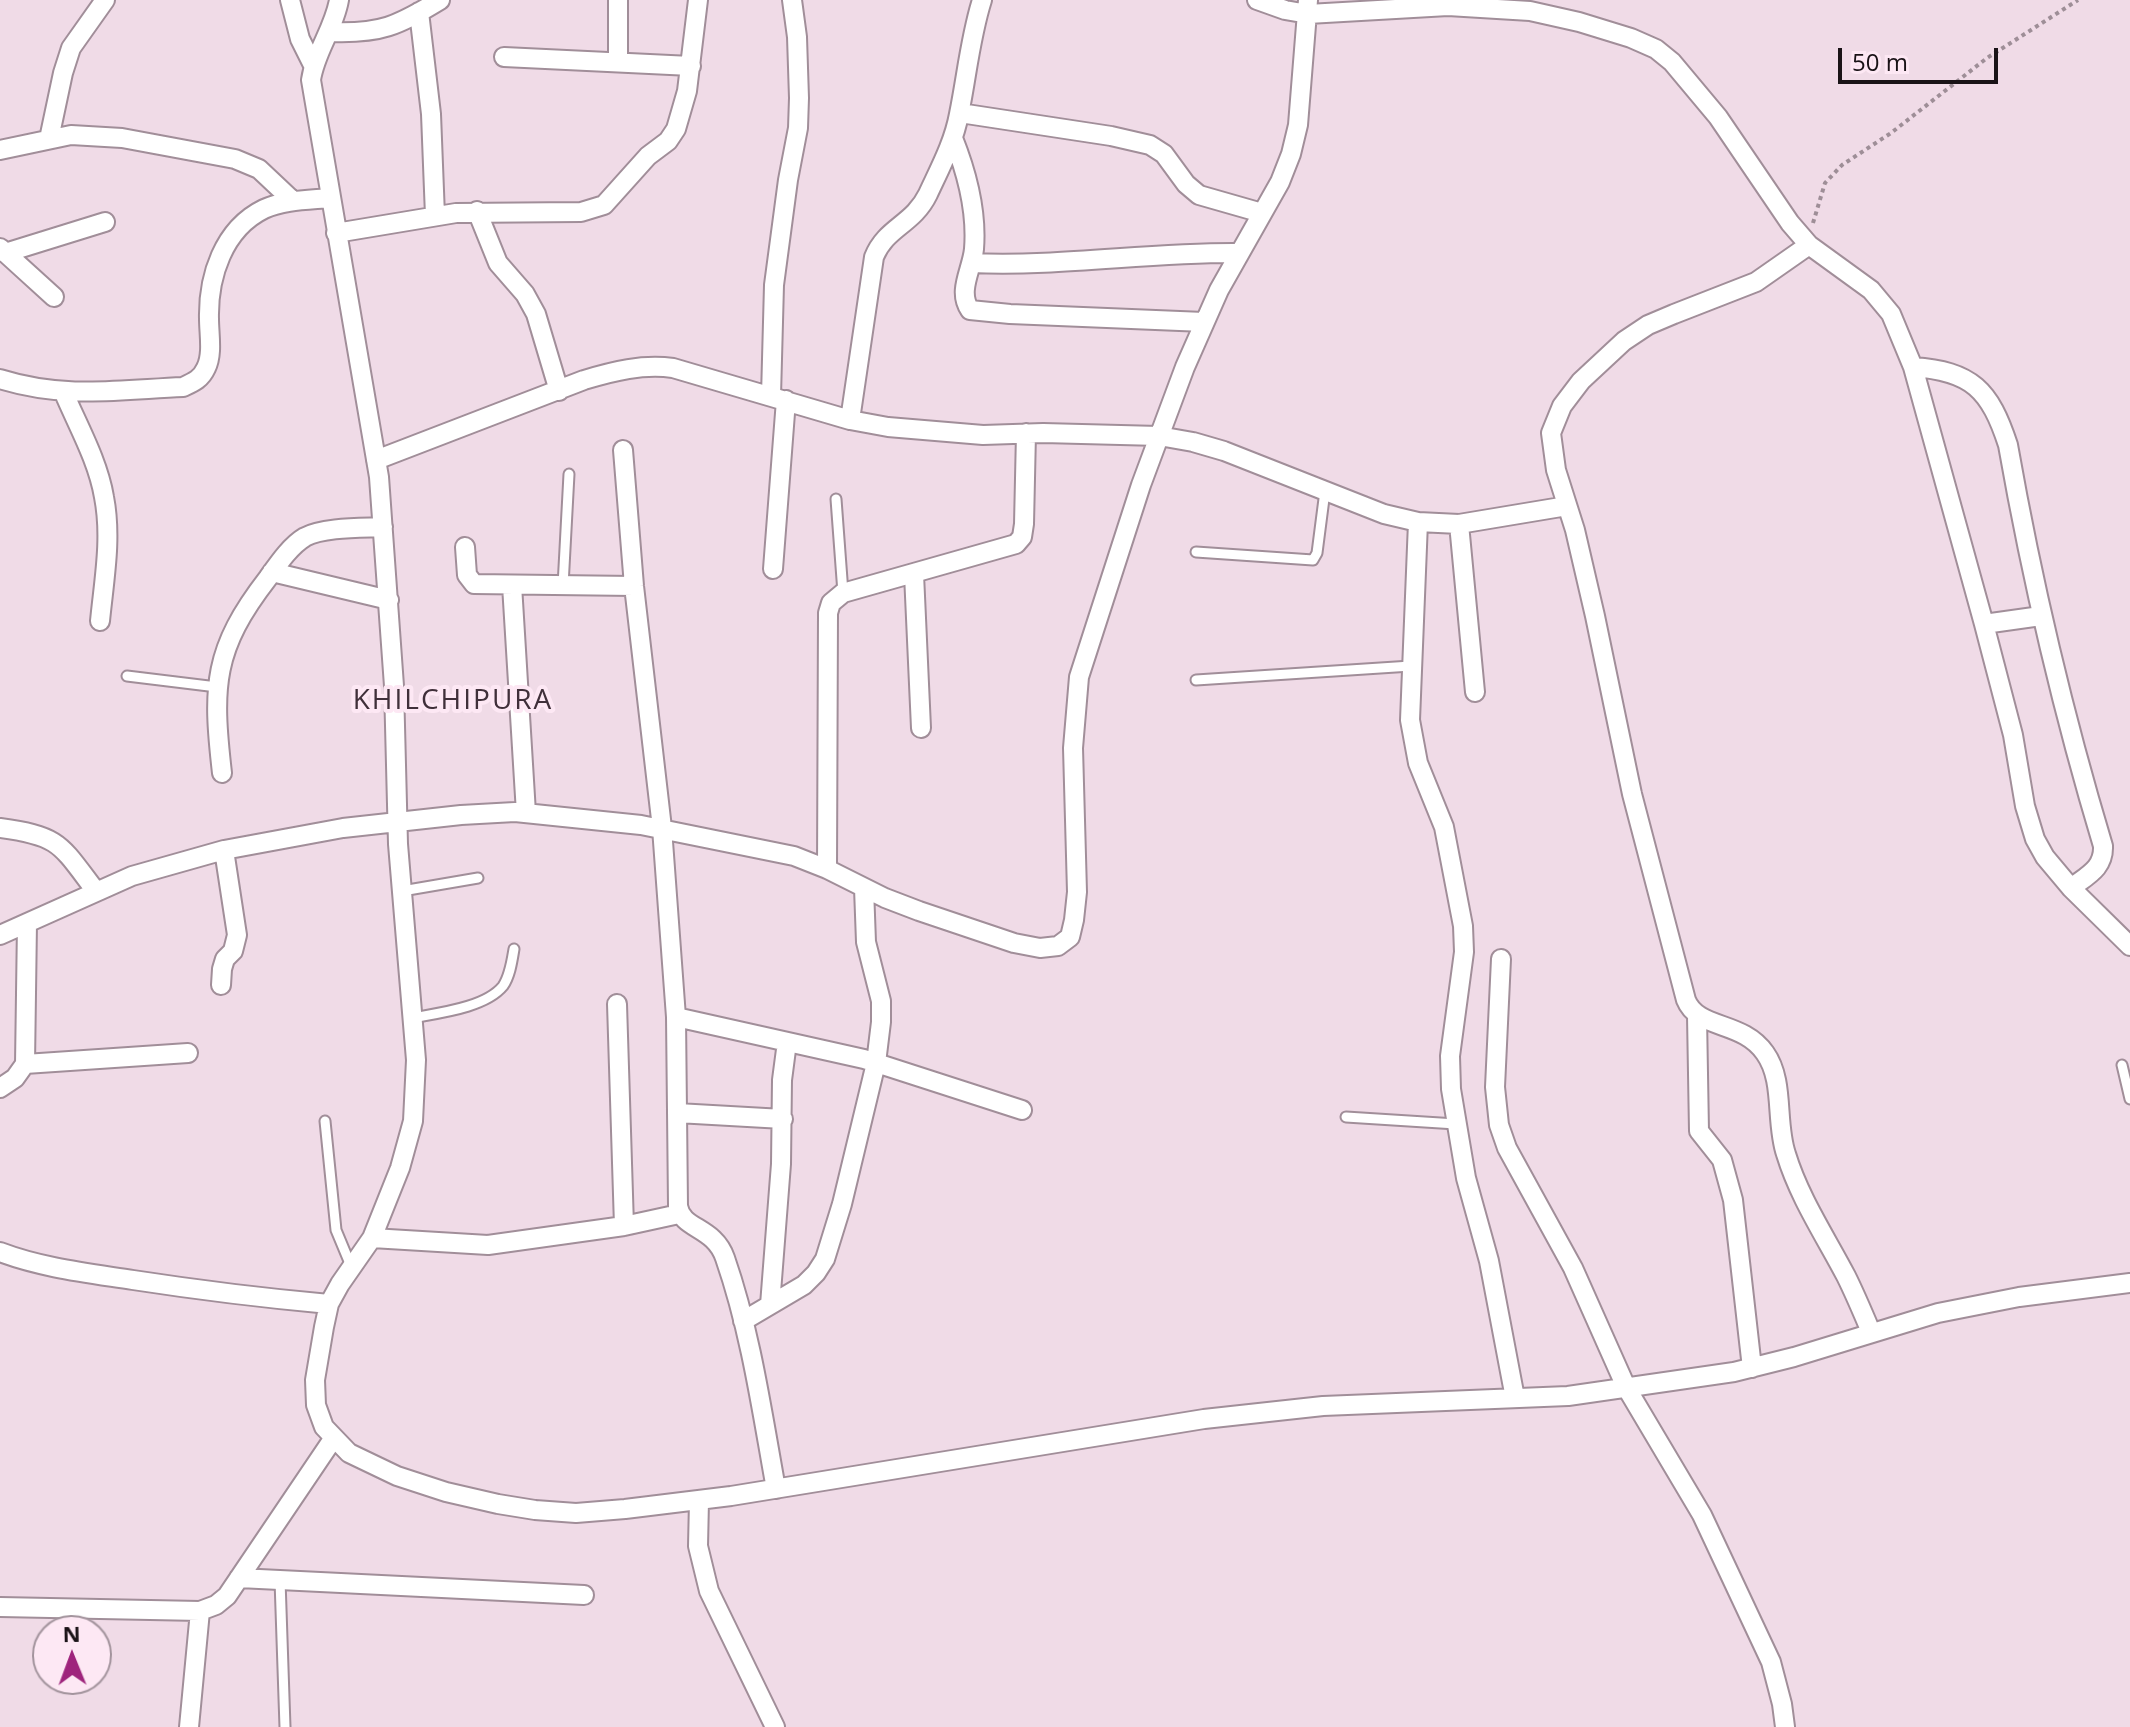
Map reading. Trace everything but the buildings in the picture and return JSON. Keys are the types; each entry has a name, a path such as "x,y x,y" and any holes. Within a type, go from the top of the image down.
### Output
{"street":[{"path":"49,139 71,48 105,0"},
{"path":"290,0 300,39 313,65"},
{"path":"339,0 330,32 313,65 311,80 376,460 389,600 397,822 416,1060 413,1121 400,1168 372,1238 329,1304 315,1380 316,1405 324,1427 333,1439 362,1461 446,1492 522,1508 576,1513 699,1501 1204,1419 1323,1406 1568,1396 1752,1368 1938,1313 2019,1297 2130,1283"},
{"path":"330,32 378,31 397,26 440,0"},
{"path":"618,0 618,61"},
{"path":"336,233 477,211 581,212 604,205 648,156 668,141 676,129 691,66 698,0"},
{"path":"773,569 778,398 774,285 798,128 799,98 792,0"},
{"path":"850,420 874,257 880,242 920,209 953,138 960,113 971,37 982,0"},
{"path":"1257,0 1285,10 1308,7 1448,6 1530,11 1631,38 1656,49 1672,62 1718,117 1790,223 1809,245 1871,290 1891,314 1913,367 1984,624 2013,735 2025,806 2035,839 2045,857 2071,888 2130,946"},
{"path":"0,935 95,890 132,876 224,850 277,838 397,822 461,815 526,813 662,828 794,856 919,911 1014,943 1040,948 1058,946 1070,937 1077,892 1073,748 1079,677 1159,436 1204,322 1280,182 1298,125 1308,7"},
{"path":"419,12 431,114 435,216"},
{"path":"504,57 691,66"},
{"path":"960,113 1150,145 1164,154 1186,184 1199,195 1262,213"},
{"path":"0,150 49,139 100,135 235,159 259,169 293,201"},
{"path":"953,138 963,164 975,227 971,263 966,275 966,303 970,310 1204,322"},
{"path":"0,379 33,389 64,393 183,387 198,381 207,367 210,287 228,242 245,221 266,208 293,201 330,198"},
{"path":"477,211 498,263 525,294 536,314 559,391"},
{"path":"3,250 105,222"},
{"path":"1809,245 1756,282 1648,325 1624,341 1581,381 1562,406 1551,433 1556,470 1595,616 1632,794 1686,1000 1697,1016 1737,1029 1764,1051 1775,1074 1784,1151 1794,1179 1871,1332"},
{"path":"3,250 54,297"},
{"path":"971,263 1027,264 1172,253 1239,253"},
{"path":"376,460 607,373 654,365 850,420 939,432 1159,436 1224,451 1392,517 1418,522 1459,524 1567,506"},
{"path":"1913,367 1957,374 1975,385 1988,399 2000,420 2008,445 2041,616 2075,754 2103,846 2100,866 2071,888"},
{"path":"64,393 88,448 104,497 107,537 100,621"},
{"path":"827,869 828,613 831,603 843,593 1016,544 1022,537 1026,433"},
{"path":"623,450 634,586 662,828 676,1017 679,1214"},
{"path":"1418,522 1410,720 1414,748 1444,827 1463,926 1463,972 1450,1056 1451,1089 1466,1178 1489,1261 1515,1398"},
{"path":"1459,524 1475,692"},
{"path":"222,773 217,687 233,628 248,604 294,546 313,534 383,527"},
{"path":"465,547 469,581 474,584 634,586"},
{"path":"272,572 389,600"},
{"path":"914,574 921,728"},
{"path":"512,585 526,813"},
{"path":"1984,624 2041,616"},
{"path":"0,828 46,836 61,846 95,890"},
{"path":"221,985 225,959 233,951 237,935 224,850"},
{"path":"743,1321 804,1285 816,1273 825,1259 842,1204 876,1063 881,1022 881,1001 866,942 864,888"},
{"path":"0,1088 15,1078 25,1064 27,923"},
{"path":"1501,959 1495,1087 1499,1125 1507,1148 1573,1268 1626,1387 1702,1515 1771,1662 1785,1727"},
{"path":"617,1004 624,1226"},
{"path":"1697,1016 1699,1131 1722,1160 1733,1200 1752,1368"},
{"path":"676,1017 876,1063 1022,1110"},
{"path":"770,1305 783,1119 782,1080 787,1042"},
{"path":"25,1064 188,1053"},
{"path":"677,1113 783,1119"},
{"path":"372,1238 488,1245 624,1226 679,1214 719,1244 743,1321 776,1489"},
{"path":"0,1252 84,1273 219,1293 329,1304"},
{"path":"0,1607 200,1611 216,1605 227,1596 333,1439"},
{"path":"699,1501 698,1546 709,1591 775,1727"},
{"path":"239,1578 584,1595"},
{"path":"189,1727 200,1611"}],"lane":[{"path":"563,586 569,474"},
{"path":"1196,552 1313,560 1317,553 1325,491"},
{"path":"836,499 843,593"},
{"path":"1196,680 1411,666"},
{"path":"127,676 217,687"},
{"path":"402,891 478,878"},
{"path":"412,1018 466,1007 497,992 505,984 514,949"},
{"path":"2122,1065 2130,1099"},
{"path":"1346,1117 1456,1124"},
{"path":"325,1121 336,1230 351,1266"},
{"path":"280,1580 285,1727"}],"path":[{"path":"1809,245 1817,203 1825,183 1842,165 1891,133 1987,58 2078,0"}],"district":[{"name":"KHILCHIPURA","path":"453,701"}]}
